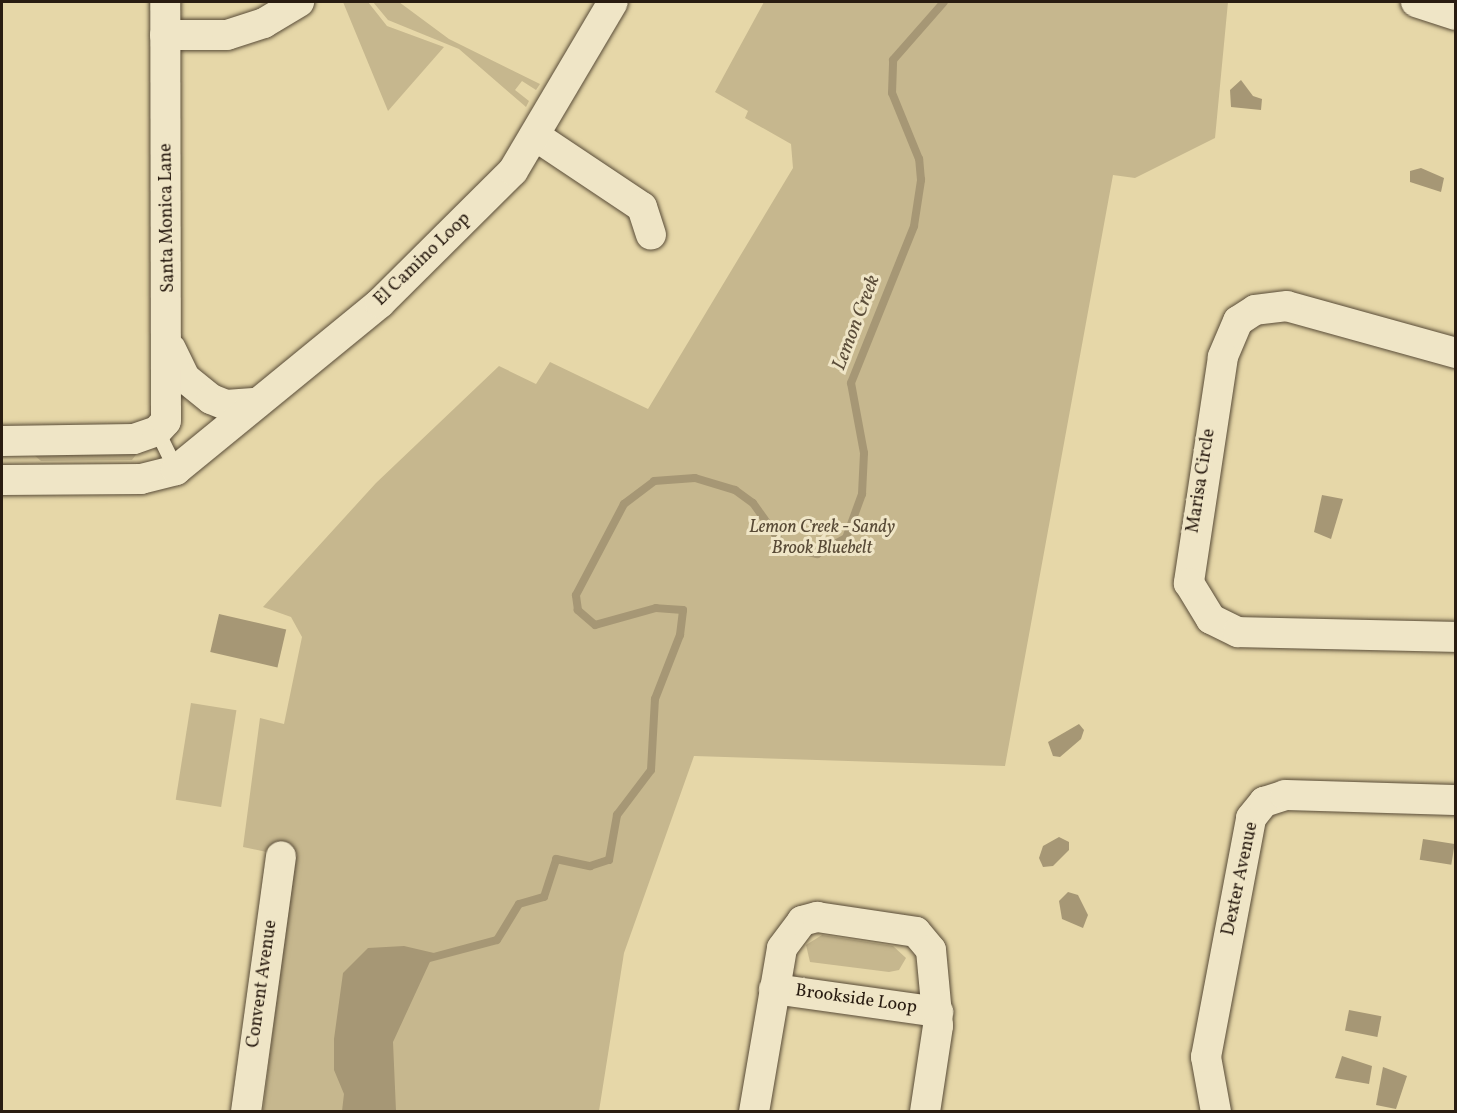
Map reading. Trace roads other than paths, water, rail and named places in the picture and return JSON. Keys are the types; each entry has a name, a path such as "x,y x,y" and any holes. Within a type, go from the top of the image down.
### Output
{"street":[{"name":"Santa Monica Lane","path":"157,431 169,410 165,2"},
{"path":"165,35 227,35 264,23 299,2"},
{"name":"El Camino Loop","path":"176,470 380,303 513,171 537,137 613,2"},
{"path":"1416,2 1455,15"},
{"path":"537,137 642,207 651,235"},
{"name":"Marisa Circle","path":"1455,353 1287,306 1255,310 1238,321 1223,357 1189,583 1211,619 1238,632 1455,638"},
{"path":"169,346 185,378 211,399 226,405 257,403"},
{"path":"2,441 134,439 157,431"},
{"path":"2,480 141,479 176,470"},
{"name":"Dexter Avenue","path":"1216,1112 1206,1057 1251,818 1264,802 1285,795 1455,800"},
{"name":"Convent Avenue","path":"246,1112 281,856"},
{"name":"Brookside Loop","path":"754,1112 782,948 802,921 817,917 902,928 915,932 931,950 938,1012 925,1112"},
{"name":"Brookside Loop","path":"774,989 938,1012"}],"lane":[{"path":"157,431 176,470"}],"waterway":[{"name":"Lemon Creek","path":"426,959 497,940 519,904 544,897 556,859 590,866 609,860 617,815 651,770 655,699 680,635 683,610 656,608 595,625 578,610 576,595 624,504 654,481 695,478 735,490 753,503 784,547 817,554 846,538 862,494 864,453 851,383 914,226 921,180 919,159 892,93 893,60 944,2"}],"park label":[{"name":"Lemon Creek - Sandy Brook Bluebelt","path":"822,539"}]}
